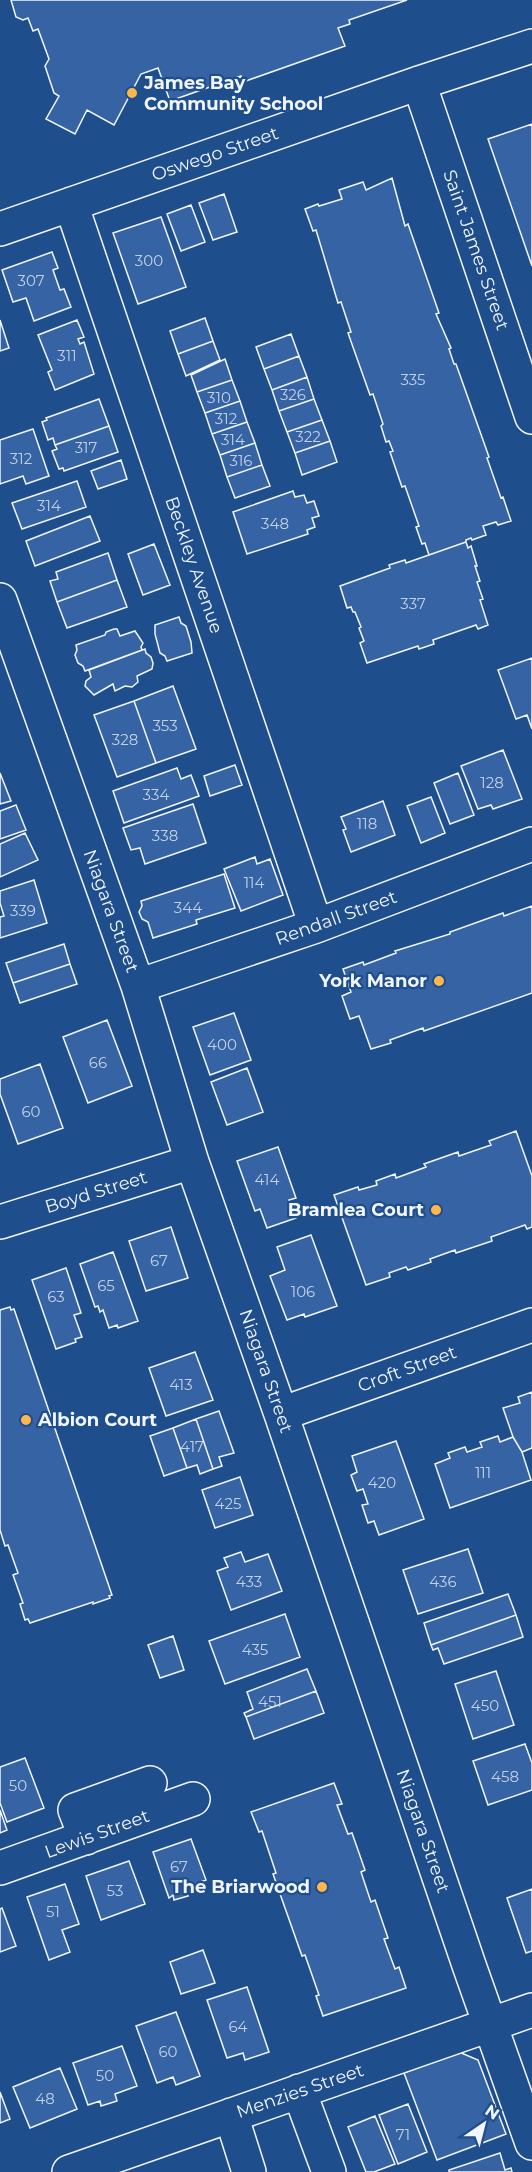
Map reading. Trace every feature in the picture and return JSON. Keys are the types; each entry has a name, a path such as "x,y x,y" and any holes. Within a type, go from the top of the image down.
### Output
{"street":[{"name":"Oswego Street","path":"0,229 532,46"},
{"name":"Saint James Street","path":"419,83 532,417"},
{"name":"Beckley Avenue","path":"72,204 316,926"},
{"name":"Niagara Street","path":"0,600 138,986 192,1162 532,2143"},
{"name":"Rendall Street","path":"138,986 316,926 532,844"},
{"name":"Boyd Street","path":"0,1222 192,1162"},
{"name":"Croft Street","path":"281,1414 532,1325"},
{"path":"87,1838 75,1810 150,1783"},
{"name":"Lewis Street","path":"0,1868 193,1799"},
{"name":"Menzies Street","path":"69,2172 532,2010"},
{"path":"299,2091 329,2172"},
{"path":"231,2115 249,2172"}],"building":[{"path":"11,0 407,0 349,20 350,24 338,28 345,46 243,82 241,76 170,101 158,68 141,74 114,125 87,110 75,134 46,119 59,96 54,93 45,66 49,59 38,29 33,31 28,18 23,20 16,17"},
{"path":"532,124 532,266 488,139"},
{"path":"392,178 405,226 408,224 439,313 436,314 451,348 449,349 454,364 456,364 501,498 503,497 511,521 483,526 486,535 472,540 471,538 466,542 429,555 425,543 422,544 416,527 419,526 390,452 393,451 389,441 386,442 381,426 383,424 373,394 370,395 348,333 351,332 341,302 338,303 316,230 313,231 305,209 342,199 339,190 363,182 366,190"},
{"path":"224,194 237,232 213,240 199,203"},
{"path":"191,205 205,242 181,251 167,214"},
{"path":"161,217 186,287 138,304 113,233"},
{"path":"52,252 58,268 53,270 60,290 64,289 71,307 34,321 26,298 13,302 2,270"},
{"path":"205,318 213,341 178,354 170,331"},
{"path":"0,320 9,348 0,351"},
{"path":"77,320 84,337 78,339 80,344 84,342 94,374 55,390 48,372 52,370 38,335"},
{"path":"291,334 299,356 264,369 256,347"},
{"path":"213,341 220,360 186,376 178,354"},
{"path":"299,356 307,377 272,390 264,369"},
{"path":"225,359 232,380 197,392 191,375"},
{"path":"307,377 314,399 279,411 272,390"},
{"path":"232,380 240,401 205,413 197,392"},
{"path":"99,399 109,426 55,445 53,438 48,440 42,422 47,420 46,418"},
{"path":"314,399 322,420 287,432 279,411"},
{"path":"240,401 247,422 212,434 205,413"},
{"path":"322,420 330,441 295,453 287,432"},
{"path":"247,422 255,443 220,455 212,434"},
{"path":"109,426 118,452 64,471 63,468 59,469 52,451 57,449 55,445"},
{"path":"33,429 49,476 26,484 23,476 0,484 0,440"},
{"path":"330,441 337,462 302,475 295,453"},
{"path":"255,443 262,465 227,477 220,455"},
{"path":"121,460 127,479 98,489 91,471"},
{"path":"262,465 270,486 235,498 227,477"},
{"path":"77,481 86,507 22,529 12,503"},
{"path":"293,491 295,497 304,495 307,503 314,501 319,516 312,518 315,527 307,530 308,534 247,554 233,512"},
{"path":"90,516 100,541 35,566 26,541"},
{"path":"466,542 468,548 471,546 477,566 475,566 480,581 477,582 483,599 480,600 488,625 478,629 476,625 433,640 434,644 419,649 418,646 367,663 360,643 364,641 359,628 361,627 355,612 351,607 347,608 340,586 390,568 389,565 405,560 406,563"},
{"path":"154,544 170,585 143,595 128,554"},
{"path":"108,553 117,580 57,602 50,581 58,579 56,572"},
{"path":"117,580 127,607 67,628 57,602"},
{"path":"179,617 181,623 186,626 192,653 167,661 160,653 155,625"},
{"path":"117,629 120,636 135,631 143,643 142,650 85,671 75,655 76,645 105,635 106,632"},
{"path":"145,649 151,657 152,669 137,676 138,682 132,687 125,686 115,691 113,684 94,695 85,686 86,681 91,677 89,670"},
{"path":"532,658 532,729 527,715 516,719 498,670"},
{"path":"173,686 196,749 156,763 134,701"},
{"path":"134,701 156,763 117,777 94,715"},
{"path":"503,750 522,799 493,809 491,805 478,809 461,766"},
{"path":"235,765 242,785 210,796 204,776"},
{"path":"177,768 181,779 191,775 199,796 124,823 113,791"},
{"path":"0,773 11,801 0,804"},
{"path":"458,773 474,815 450,824 434,783"},
{"path":"431,797 445,833 421,843 407,806"},
{"path":"383,801 395,835 351,852 341,817"},
{"path":"193,804 206,843 145,864 140,848 131,850 123,828"},
{"path":"16,805 26,830 0,839 0,811"},
{"path":"25,833 38,860 0,877 0,844"},
{"path":"255,857 257,864 270,859 283,895 241,911 224,869"},
{"path":"224,874 235,908 196,920 197,924 153,938 148,922 142,919 139,912 142,906 141,901"},
{"path":"34,880 47,923 0,938 0,917 4,916 0,903 0,891"},
{"name":"York Manor","path":"532,906 532,993 424,1031 423,1028 390,1040 391,1043 371,1049 359,1016 350,1019 342,996 351,992 343,969 363,962 364,965 396,953 395,951 450,934 450,932 503,913 504,916"},
{"path":"64,944 70,964 13,983 6,963"},
{"path":"70,964 77,984 20,1003 13,983"},
{"path":"234,1013 251,1060 210,1075 193,1027"},
{"path":"107,1020 132,1086 88,1103 63,1037"},
{"path":"40,1064 63,1128 18,1144 0,1094 0,1079"},
{"path":"247,1068 263,1112 227,1125 211,1082"},
{"name":"Bramlea Court","path":"516,1131 532,1176 532,1227 527,1229 525,1225 491,1237 492,1241 456,1253 455,1250 408,1270 406,1267 389,1273 390,1277 366,1285 334,1195 358,1187 359,1190 377,1185 376,1181 395,1174 396,1178 426,1167 424,1164 458,1152 459,1156 491,1145 489,1141"},
{"path":"278,1147 296,1198 289,1200 296,1218 267,1228 260,1209 255,1211 237,1161"},
{"path":"171,1227 188,1278 146,1291 129,1241"},
{"path":"311,1235 337,1306 305,1317 304,1314 287,1320 270,1276 285,1270 277,1247"},
{"path":"113,1252 138,1321 118,1328 117,1325 109,1328 103,1310 100,1312 98,1306 95,1307 80,1264"},
{"path":"66,1268 81,1313 74,1315 82,1337 75,1339 76,1342 56,1349 32,1280"},
{"name":"Albion Court","path":"10,1307 11,1310 14,1309 112,1595 109,1596 110,1598 93,1604 93,1602 30,1623 28,1619 25,1620 20,1604 23,1603 13,1575 18,1573 0,1530 0,1310"},
{"path":"195,1352 213,1400 166,1416 149,1368"},
{"path":"532,1392 532,1448 522,1452 513,1437 503,1408 520,1403 518,1397"},
{"path":"219,1411 234,1453 219,1457 222,1466 213,1469 196,1419"},
{"path":"196,1419 213,1469 200,1474 197,1465 187,1468 173,1428"},
{"path":"173,1428 187,1468 164,1476 150,1436"},
{"path":"498,1436 500,1442 513,1437 522,1452 531,1480 450,1508 435,1464 450,1458 448,1453 465,1447 467,1452 482,1447 480,1442"},
{"path":"396,1441 424,1519 379,1535 374,1521 368,1523 362,1505 368,1504 363,1489 357,1491 351,1475 357,1472 352,1456"},
{"path":"240,1477 253,1515 215,1528 202,1490"},
{"path":"468,1549 483,1593 418,1614 403,1570"},
{"path":"241,1552 245,1562 268,1554 282,1591 231,1610 217,1571 228,1567 224,1558"},
{"path":"508,1594 516,1615 431,1645 424,1623"},
{"path":"285,1614 300,1657 225,1684 209,1641"},
{"path":"516,1615 523,1637 444,1664 438,1648 433,1650 431,1645"},
{"path":"173,1636 184,1670 160,1678 148,1645"},
{"path":"307,1669 316,1691 246,1717 244,1713 253,1709 247,1692"},
{"path":"496,1671 514,1725 473,1739 455,1684"},
{"path":"316,1691 324,1713 254,1739 246,1717"},
{"path":"525,1744 532,1763 532,1790 488,1805 473,1761"},
{"path":"25,1758 44,1808 7,1822 0,1803 0,1767"},
{"name":"The Briarwood","path":"334,1783 342,1804 337,1805 348,1834 352,1833 365,1870 361,1872 371,1902 375,1900 388,1938 384,1939 395,1969 399,1967 406,1988 323,2016 316,1996 319,1995 305,1955 302,1956 273,1874 276,1873 262,1831 259,1832 251,1812"},
{"path":"0,1810 7,1830 0,1833"},
{"path":"191,1839 206,1880 189,1886 190,1889 186,1891 188,1896 174,1900 173,1895 169,1898 153,1852"},
{"path":"129,1861 145,1904 101,1920 86,1876"},
{"path":"65,1884 79,1924 62,1930 70,1952 49,1960 27,1897"},
{"path":"532,1889 532,1951 526,1953 507,1898"},
{"path":"2,1908 16,1946 0,1952 0,1909"},
{"path":"203,1950 215,1983 181,1994 170,1962"},
{"path":"247,1987 269,2052 245,2060 243,2053 227,2058 207,2000"},
{"path":"176,2012 200,2076 176,2085 173,2077 157,2083 136,2026"},
{"path":"122,2046 137,2086 115,2094 117,2101 101,2106 100,2101 88,2105 73,2063"},
{"path":"459,2052 478,2060 506,2134 437,2160 404,2073"},
{"path":"60,2068 77,2109 30,2128 13,2087"},
{"path":"0,2092 10,2119 0,2123"},
{"path":"408,2104 427,2152 398,2164 379,2115"},
{"path":"375,2116 395,2164 374,2172 366,2172 348,2127"},
{"path":"500,2153 505,2170 511,2168 512,2172 449,2172 449,2170"}],"place":[{"name":"James Bay Community School","path":"132,93"},
{"name":"York Manor","path":"439,981"},
{"name":"Bramlea Court","path":"436,1210"},
{"name":"Albion Court","path":"26,1420"},
{"name":"The Briarwood","path":"322,1887"}]}
